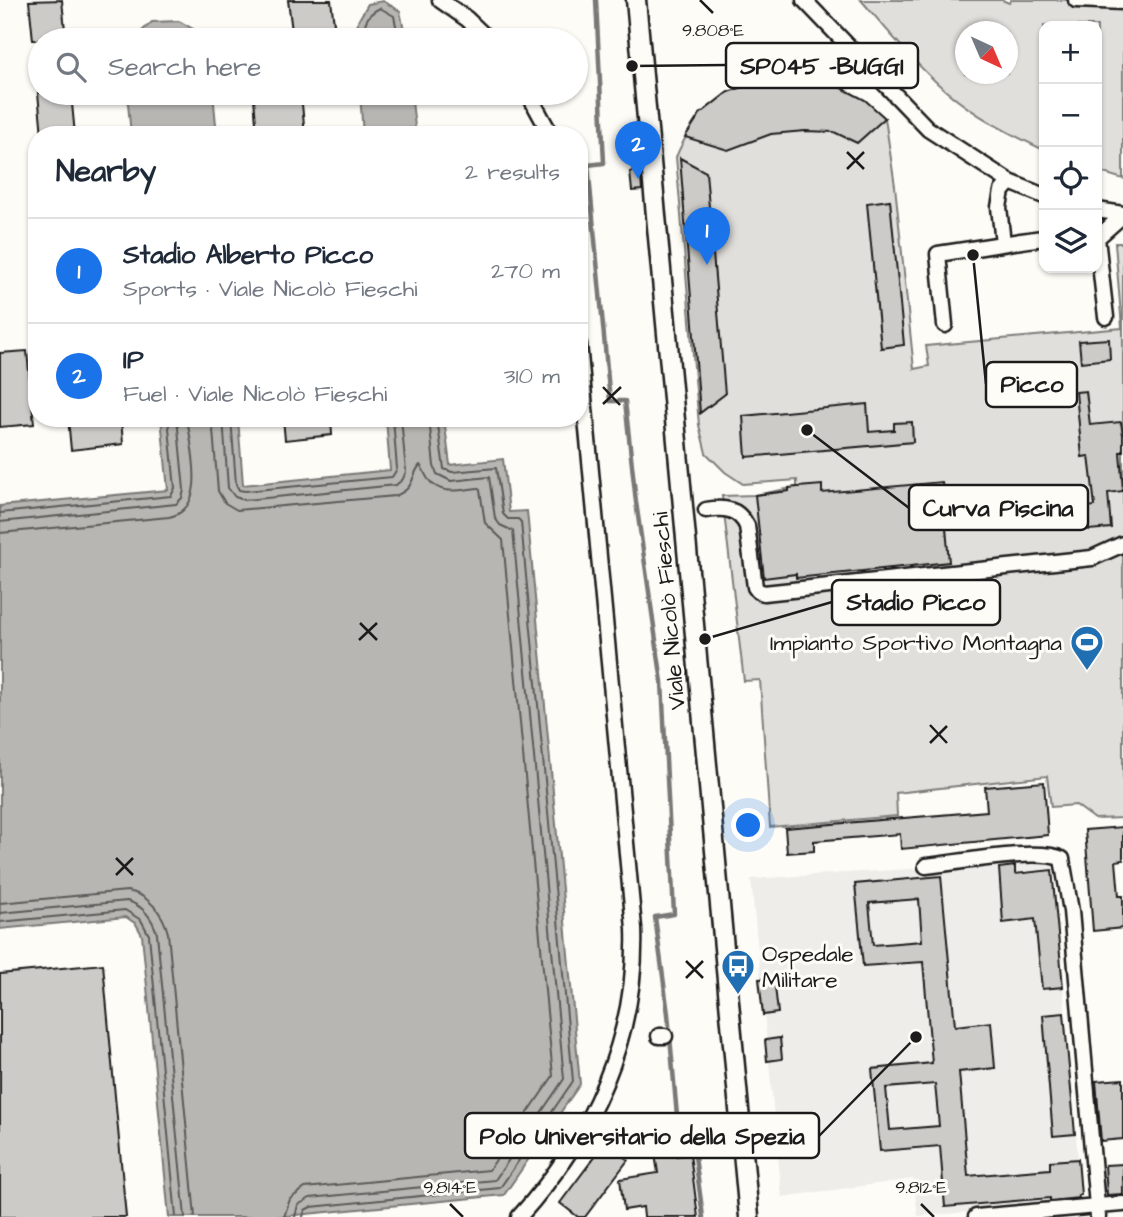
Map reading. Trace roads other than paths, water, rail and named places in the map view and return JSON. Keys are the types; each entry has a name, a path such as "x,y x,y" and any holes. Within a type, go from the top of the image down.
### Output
{"main road":[{"name":"Viale Nicolò Fieschi","path":"636,0 749,1217"}],"street":[{"path":"440,0 476,28"},
{"path":"804,0 928,129 1010,183 1039,194"},
{"path":"1076,0 1123,2"},
{"path":"535,105 546,126"},
{"path":"1003,243 999,207 1002,191 1010,183"},
{"path":"1102,211 1123,214"},
{"path":"1106,317 1097,238 1123,214"},
{"path":"945,325 938,254 1008,241 1039,238"},
{"path":"519,1217 536,1199 574,1143 610,1076 622,1041 636,964 587,427"},
{"path":"706,510 724,507 743,517 747,526 755,587 758,592 764,593 1093,558 1123,544"},
{"path":"926,866 1032,854 1055,855 1062,859 1071,911 1098,1211"},
{"path":"976,1217 1098,1211 1123,1204"}],"water":[{"path":"383,1 400,11 404,28 357,28 358,21 368,4"},
{"path":"179,21 191,28 145,28 152,22"},
{"path":"128,105 214,105 216,126 130,126"},
{"path":"361,105 412,105 415,126 362,126"},
{"path":"162,427 239,427 243,485 390,470 387,427 445,427 450,465 503,459 509,512 527,511 580,1084 504,1195 275,1217 169,1217 142,935 136,924 126,917 0,929 0,506 168,490"}],"waterway":[{"path":"596,0 604,163 588,165 610,401 625,401 636,502 662,682 674,914 655,917 668,1014 680,1150 694,1149 703,1217"}],"place":[{"name":"SP045 -BUGGI","path":"632,66"},
{"name":"IP","path":"638,179"},
{"name":"Picco","path":"973,255"},
{"name":"Stadio Alberto Picco","path":"707,265"},
{"name":"Curva Piscina","path":"807,430"},
{"name":"Stadio Picco","path":"705,639"},
{"name":"Impianto Sportivo Montagna","path":"1087,672"},
{"name":"Ospedale Militare","path":"738,996"},
{"name":"Polo Universitario della Spezia","path":"916,1037"}]}
